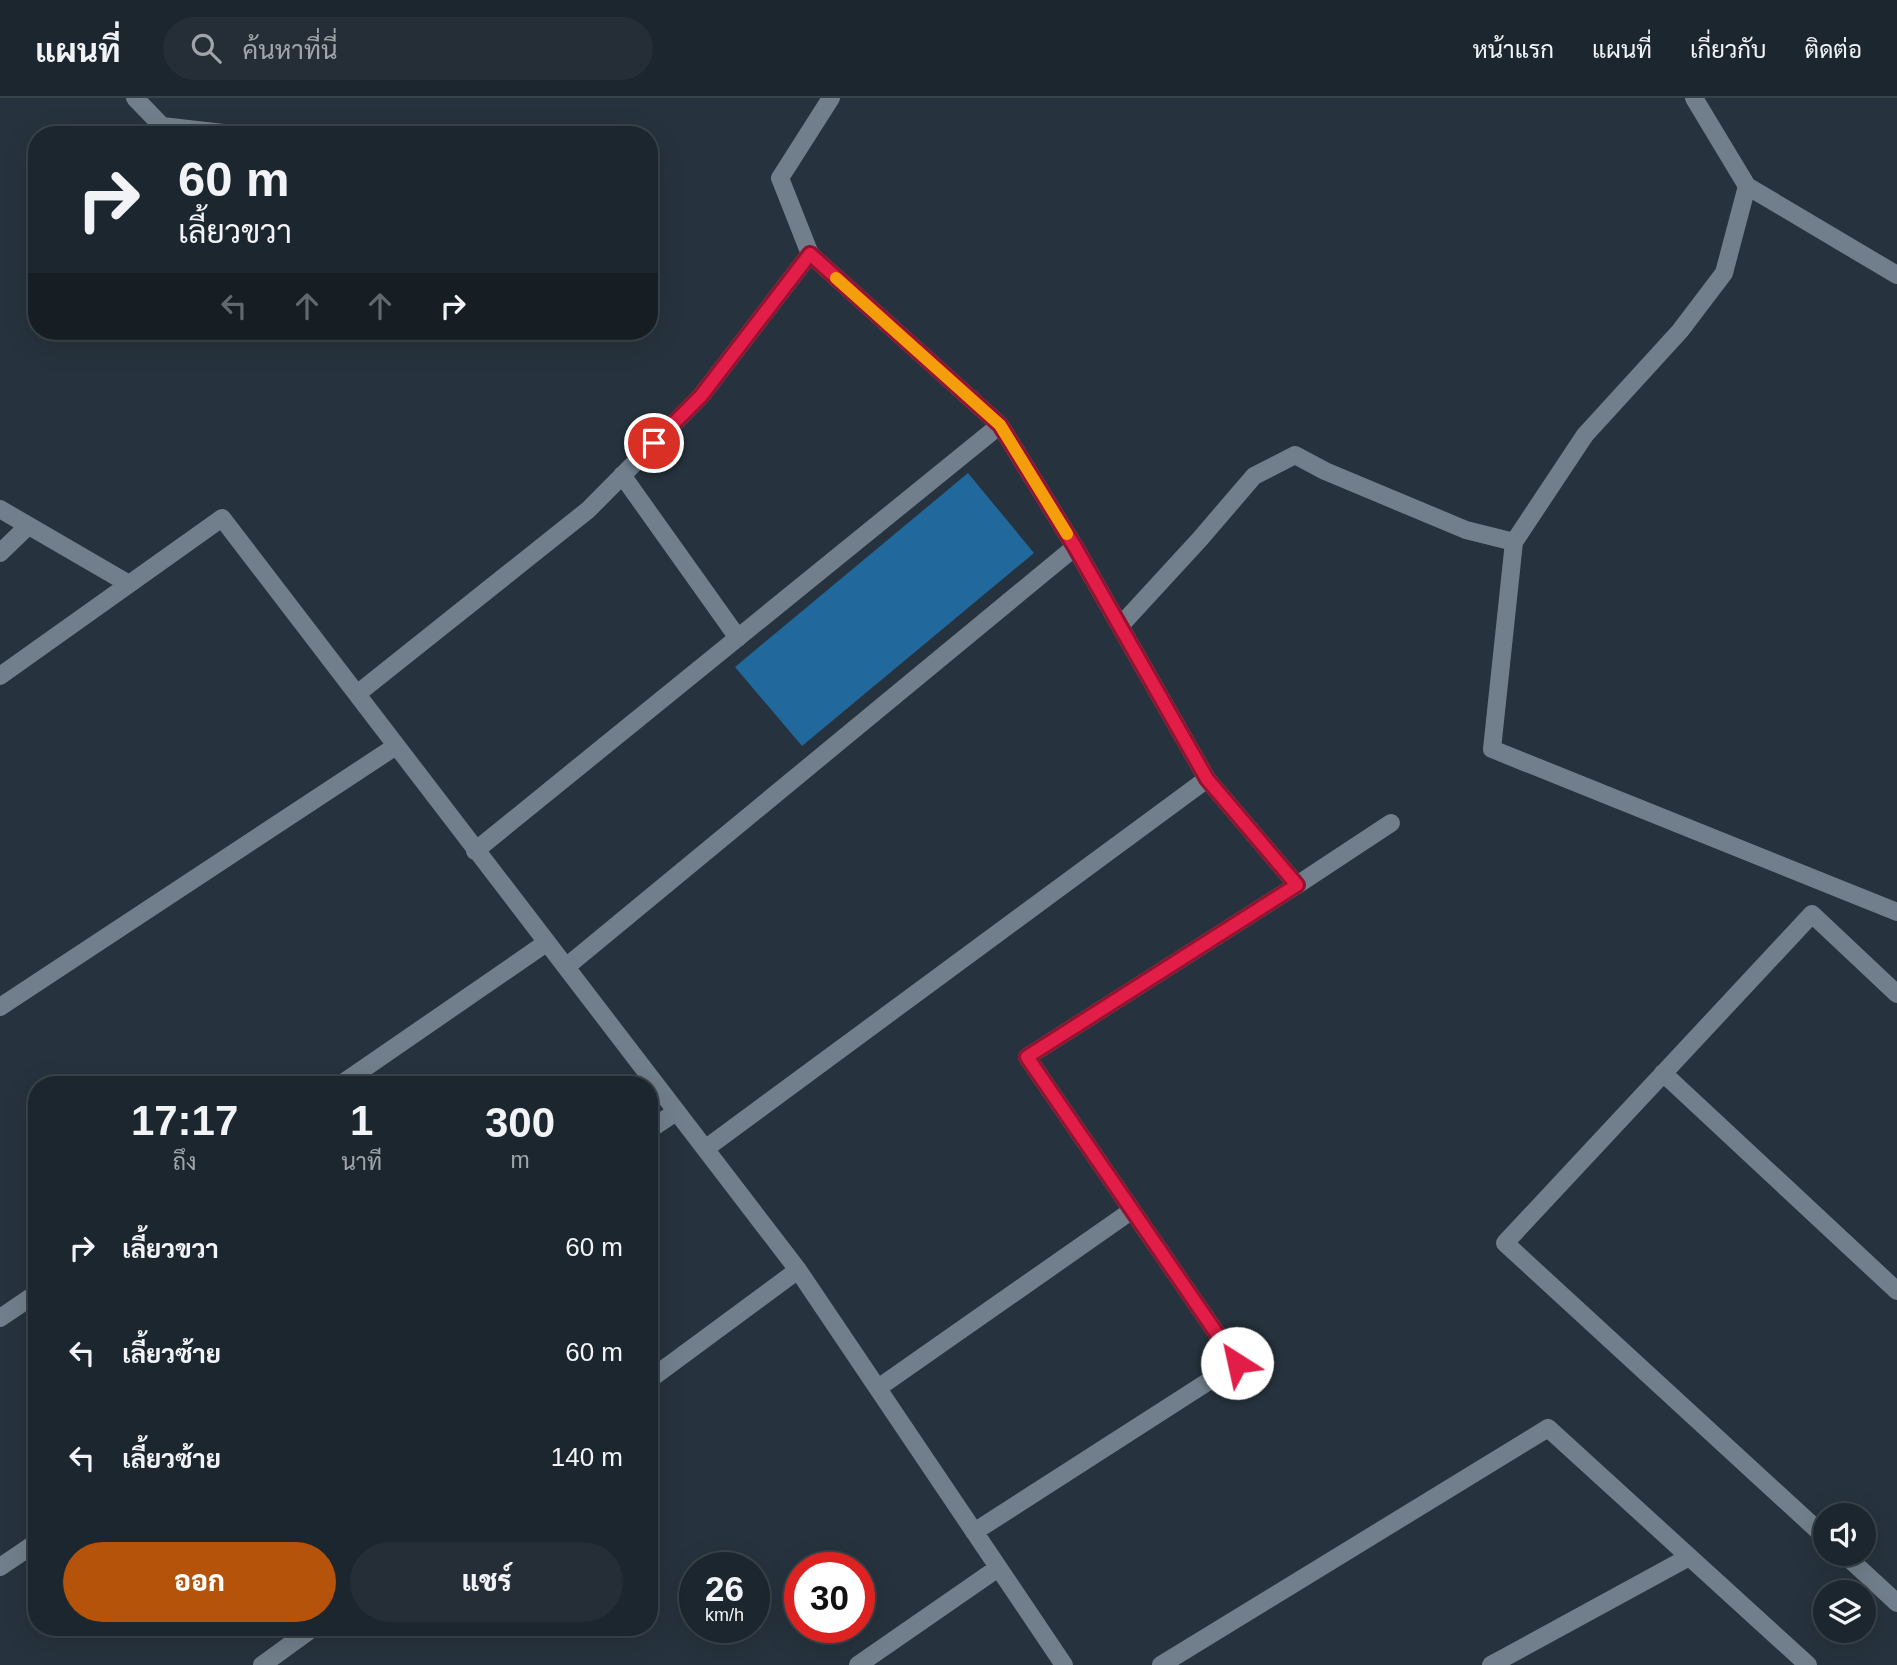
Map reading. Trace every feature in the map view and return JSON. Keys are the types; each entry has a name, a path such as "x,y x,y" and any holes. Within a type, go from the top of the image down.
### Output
{"street":[{"path":"135,98 162,126"},
{"path":"831,98 780,178 810,254 1000,425 1075,547 1207,779 1297,885"},
{"path":"1695,98 1747,186 1897,275"},
{"path":"1747,186 1724,273 1681,331 1585,435 1514,542 1492,749 1897,912"},
{"path":"357,694 587,510 701,396 810,254"},
{"path":"475,851 1000,425"},
{"path":"1120,626 1254,476 1295,455 1325,471 1466,530 1514,542"},
{"path":"622,475 738,638"},
{"path":"0,509 129,584"},
{"path":"0,676 222,518 649,1076"},
{"path":"0,553 27,527"},
{"path":"566,967 1075,547"},
{"path":"0,1007 396,746"},
{"path":"705,1149 1207,779"},
{"path":"974,1532 1237,1363 1027,1057 1391,823"},
{"path":"1813,1526 1505,1243 1811,914 1897,994"},
{"path":"353,1076 546,943"},
{"path":"1663,1073 1897,1291"},
{"path":"658,1088 798,1270 1064,1665"},
{"path":"658,1124 676,1112"},
{"path":"878,1388 1131,1211"},
{"path":"658,1373 798,1270"},
{"path":"0,1318 28,1299"},
{"path":"1161,1665 1548,1428 1808,1665"},
{"path":"0,1567 28,1548"},
{"path":"1492,1665 1689,1557"},
{"path":"1857,1566 1897,1602"},
{"path":"858,1665 998,1568"},
{"path":"262,1665 302,1636"}],"building":[{"path":"968,473 1034,553 802,746 735,667"}],"slow traffic":[{"path":"836,278 1000,425 1067,534"}],"route":[{"path":"654,443 701,396 810,254 1000,425 1075,547 1207,779 1297,885 1027,1057 1237,1363"}]}
